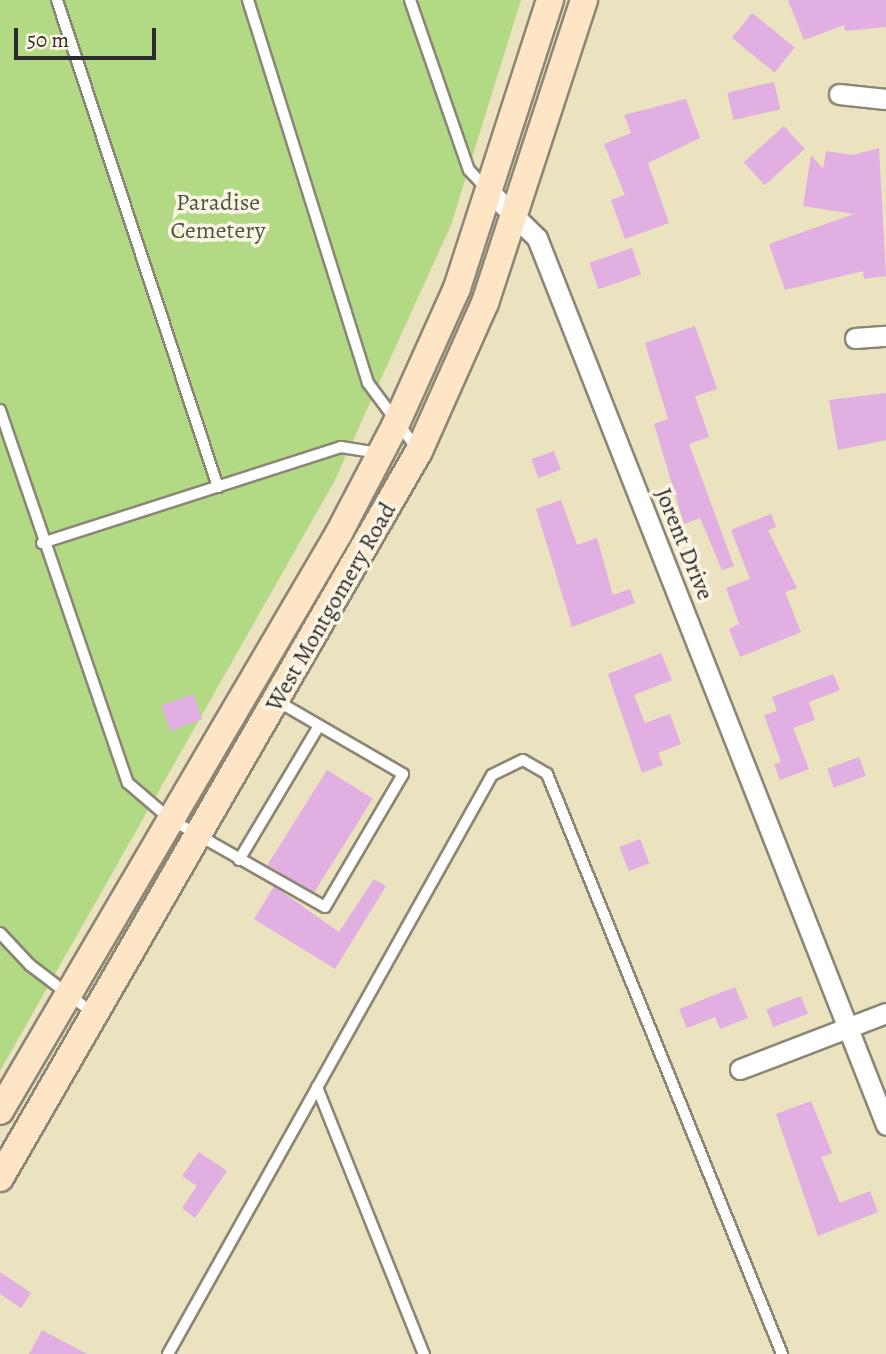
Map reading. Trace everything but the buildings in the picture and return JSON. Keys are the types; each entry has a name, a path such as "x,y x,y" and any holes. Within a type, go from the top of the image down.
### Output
{"main road":[{"name":"West Montgomery Road","path":"0,1111 395,426 457,288 550,0"},
{"name":"West Montgomery Road","path":"0,1178 93,1013 278,701 419,451 454,379 514,216 584,0"}],"street":[{"path":"839,94 886,99"},
{"name":"Jorent Drive","path":"489,191 537,238 886,1125"},
{"path":"855,338 886,335"},
{"path":"740,1069 886,1013"}],"lane":[{"path":"57,0 218,486"},
{"path":"248,0 368,383 395,426 419,451"},
{"name":"Jorent Drive","path":"410,0 469,170 489,191"},
{"path":"0,410 42,543 128,783 170,819 313,906 325,907 334,899 403,774 278,701"},
{"path":"42,543 341,447 380,453"},
{"path":"239,860 319,726"},
{"path":"168,1354 492,775 523,760 547,774 782,1354"},
{"path":"0,933 65,995 93,1013"},
{"path":"317,1087 425,1354"}],"green space":[{"name":"Paradise Cemetery","path":"0,0 521,0 451,225 334,482 0,1071"}]}
